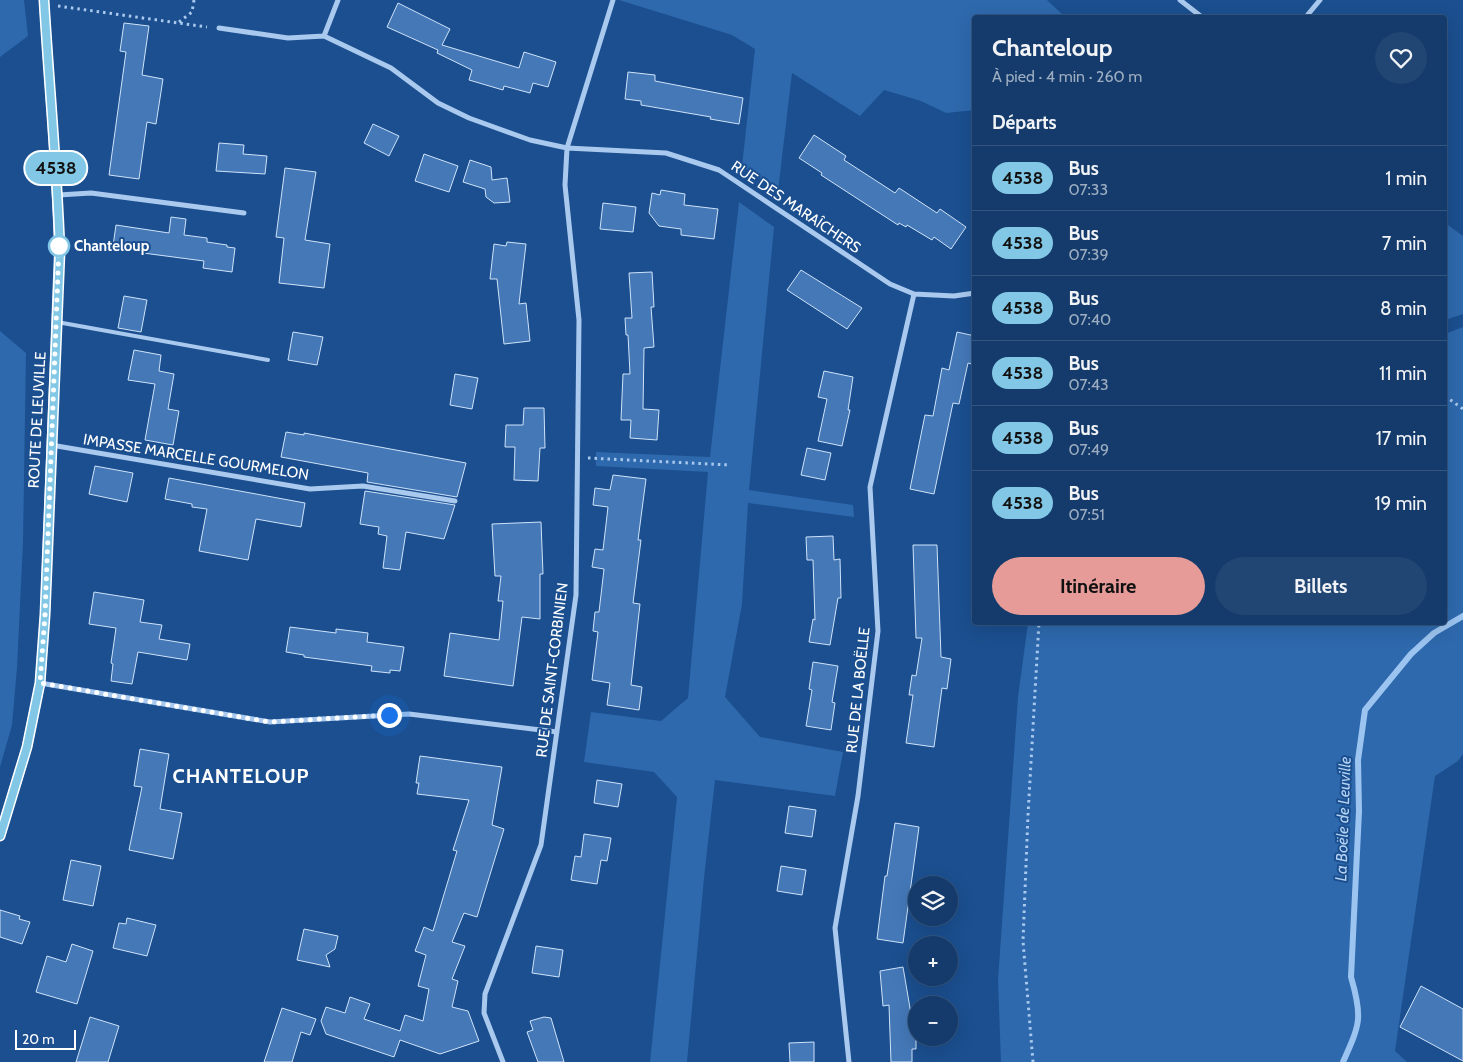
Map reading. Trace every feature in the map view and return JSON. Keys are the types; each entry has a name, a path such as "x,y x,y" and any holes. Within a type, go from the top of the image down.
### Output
{"street":[{"path":"219,28 288,38 324,36 338,0"},
{"path":"567,148 613,0"},
{"path":"1180,0 1198,15"},
{"path":"1308,15 1320,0"},
{"name":"ROUTE DE LEUVILLE","path":"0,836 27,747 40,683 45,615 60,251 59,195 51,117 44,2"},
{"name":"RUE DES MARAÎCHERS","path":"324,36 391,68 438,104 469,118 530,140 567,148 666,153 719,170 881,280 914,294 954,296 972,293"},
{"name":"RUE DE SAINT-CORBINIEN","path":"501,1061 484,1012 485,994 541,845 576,595 579,320 565,185 567,148"},
{"path":"59,195 91,192 244,213"},
{"name":"RUE DE LA BOËLLE","path":"849,1062 836,928 858,796 878,630 870,487 914,294"},
{"name":"IMPASSE MARCELLE GOURMELON","path":"51,445 310,489 363,486 455,501"},
{"path":"40,683 270,722 409,714 557,732"}],"lane":[{"path":"57,322 268,360"}],"path":[{"path":"178,23 192,12 194,0"},
{"path":"44,2 219,28"},
{"path":"1447,397 1463,409"},
{"path":"578,458 730,465"},
{"path":"1033,1062 1023,941 1028,814 1040,625"}],"shaded area":[{"path":"0,0 24,0 28,36 0,57"},
{"path":"619,0 1047,0 1063,15 972,15 972,110 946,113 921,101 884,90 860,116 792,73 778,191 742,166 755,49 732,35"},
{"path":"739,202 774,227 749,490 853,505 854,517 748,503 742,604 725,697 760,737 843,752 835,796 715,780 687,1062 650,1062 677,797 654,772 584,762 591,712 661,721 688,698 708,472 596,466 596,452 710,457"},
{"path":"1447,224 1463,236 1463,314 1447,319"},
{"path":"1463,327 1463,754 1458,761 1435,776 1395,1051 1407,1062 1001,1062 998,980 1018,697 1028,625 1447,625 1447,333"},
{"path":"0,331 26,353 23,543 17,668 12,725 0,767"}],"building":[{"path":"398,3 450,29 442,45 519,68 524,52 556,62 548,87 533,83 530,93 504,86 503,90 469,80 472,70 437,53 438,50 387,27"},
{"path":"124,23 149,26 142,75 163,79 156,124 147,122 139,179 109,175 126,52 120,51"},
{"path":"628,72 655,75 655,81 743,98 739,124 710,119 711,117 641,105 641,101 625,99"},
{"path":"373,124 399,136 389,156 364,143"},
{"path":"814,135 846,156 844,160 895,193 899,188 937,213 940,209 966,227 951,249 934,237 932,240 907,225 906,227 899,223 898,225 821,175 822,173 799,158"},
{"path":"219,143 244,145 243,154 267,156 265,174 216,171"},
{"path":"424,154 458,166 449,192 415,181"},
{"path":"470,160 491,167 492,180 507,178 510,202 494,203 486,197 485,189 463,182"},
{"path":"285,168 316,172 305,240 330,244 324,288 279,283 284,238 276,237"},
{"path":"661,190 685,194 684,205 718,209 714,239 681,235 681,229 659,226 649,213 652,193 660,195"},
{"path":"603,203 636,207 633,232 600,229"},
{"path":"171,217 186,219 184,235 207,238 207,242 235,248 232,272 203,268 204,261 143,253 143,250 113,246 116,225 169,233"},
{"path":"507,242 526,244 519,304 526,303 530,341 504,344 497,279 490,279 494,244 506,246"},
{"path":"801,270 862,308 847,329 787,290"},
{"path":"652,272 654,307 651,307 654,347 644,348 643,409 659,410 657,440 630,438 631,420 621,420 623,374 630,374 625,318 632,318 629,273"},
{"path":"124,296 147,300 141,332 118,328"},
{"path":"293,332 323,337 317,365 288,360"},
{"path":"957,332 972,335 972,364 968,363 959,404 953,403 934,494 910,489 925,415 933,416 942,368 949,370"},
{"path":"134,350 161,355 159,371 174,374 168,409 179,411 173,445 145,440 155,384 128,380"},
{"path":"824,371 853,377 848,410 850,410 842,446 818,441 827,399 818,397"},
{"path":"455,374 478,378 472,409 450,405"},
{"path":"524,408 544,408 545,448 540,448 538,481 514,480 515,447 505,447 506,425 523,425"},
{"path":"286,432 304,435 304,433 466,463 457,497 367,482 368,473 281,457"},
{"path":"807,448 831,453 825,480 801,475"},
{"path":"95,466 133,473 127,502 89,494"},
{"path":"613,475 646,479 638,540 641,540 633,603 640,604 631,685 642,687 639,710 607,705 610,683 592,680 598,632 593,631 595,612 599,612 604,569 592,567 595,549 603,550 608,507 593,505 595,488 610,490"},
{"path":"169,478 305,503 301,527 256,519 248,560 199,551 207,509 192,507 192,504 165,499"},
{"path":"365,491 455,505 444,539 406,532 400,570 383,568 387,536 378,534 379,527 360,524"},
{"path":"541,522 543,574 540,574 540,619 522,617 513,686 444,676 450,633 499,640 503,601 498,601 501,576 495,576 492,524"},
{"path":"833,536 834,560 840,559 841,598 838,598 830,645 809,642 813,619 815,620 813,560 807,560 806,537"},
{"path":"913,545 937,545 941,657 951,659 947,689 942,688 934,747 906,743 913,695 909,695 912,675 916,676 922,638 916,638"},
{"path":"94,592 144,600 140,622 162,625 159,639 190,644 187,660 138,652 132,684 111,681 113,664 111,663 116,628 89,624"},
{"path":"290,627 336,633 336,629 368,633 367,642 404,647 400,671 390,670 390,673 371,671 372,666 304,657 304,655 286,652"},
{"path":"813,662 838,666 832,702 835,703 831,730 806,726 812,690 809,689"},
{"path":"140,749 169,754 160,809 182,813 173,859 129,850 142,787 134,786"},
{"path":"420,756 502,767 492,825 504,829 477,917 464,913 452,942 465,946 452,979 458,981 452,1007 468,1011 479,1041 440,1054 400,1040 394,1057 326,1034 321,1021 326,1007 345,1013 350,997 370,1004 364,1019 400,1031 405,1015 423,1021 429,989 418,986 426,955 415,951 424,927 433,931 457,851 453,850 469,800 417,794 419,783 416,783"},
{"path":"597,780 622,784 618,807 594,803"},
{"path":"789,806 816,810 812,837 785,833"},
{"path":"895,823 919,827 912,876 908,876 908,907 903,943 877,939 885,876 887,876"},
{"path":"584,834 611,838 607,861 601,860 597,884 571,880 575,856 581,857"},
{"path":"71,860 101,866 93,906 63,900"},
{"path":"781,866 806,870 802,895 777,891"},
{"path":"0,910 20,916 19,919 30,922 22,944 0,937"},
{"path":"127,918 156,925 147,956 113,948 119,923 126,924"},
{"path":"304,929 338,936 335,949 326,955 330,967 297,960"},
{"path":"72,944 93,951 77,1004 36,992 47,956 66,962"},
{"path":"536,946 563,950 559,977 532,973"},
{"path":"903,967 908,996 908,1046 916,1046 916,1049 912,1049 912,1062 891,1062 889,1005 883,1006 880,971"},
{"path":"1421,986 1463,1009 1463,1061 1400,1027"},
{"path":"282,1008 316,1019 310,1035 301,1032 292,1062 264,1062"},
{"path":"90,1017 119,1026 108,1062 76,1062"},
{"path":"544,1017 551,1018 564,1062 538,1062 527,1032 533,1030 530,1021"},
{"path":"814,1042 814,1062 790,1062 789,1043"}],"waterway":[{"name":"La Boële de Leuville","path":"1343,1062 1358,1021 1357,1002 1351,977 1359,811 1358,760 1365,710 1411,654 1434,633 1463,616"}],"bus line":[{"name":"4538","path":"0,836 33,723 40,683 45,615 60,251 59,195 51,117 44,0"}],"place":[{"name":"Chanteloup","path":"59,246"}],"district":[{"name":"CHANTELOUP","path":"241,776"}],"route":[{"path":"59,246 45,615 40,683 270,722 389,715"}]}
